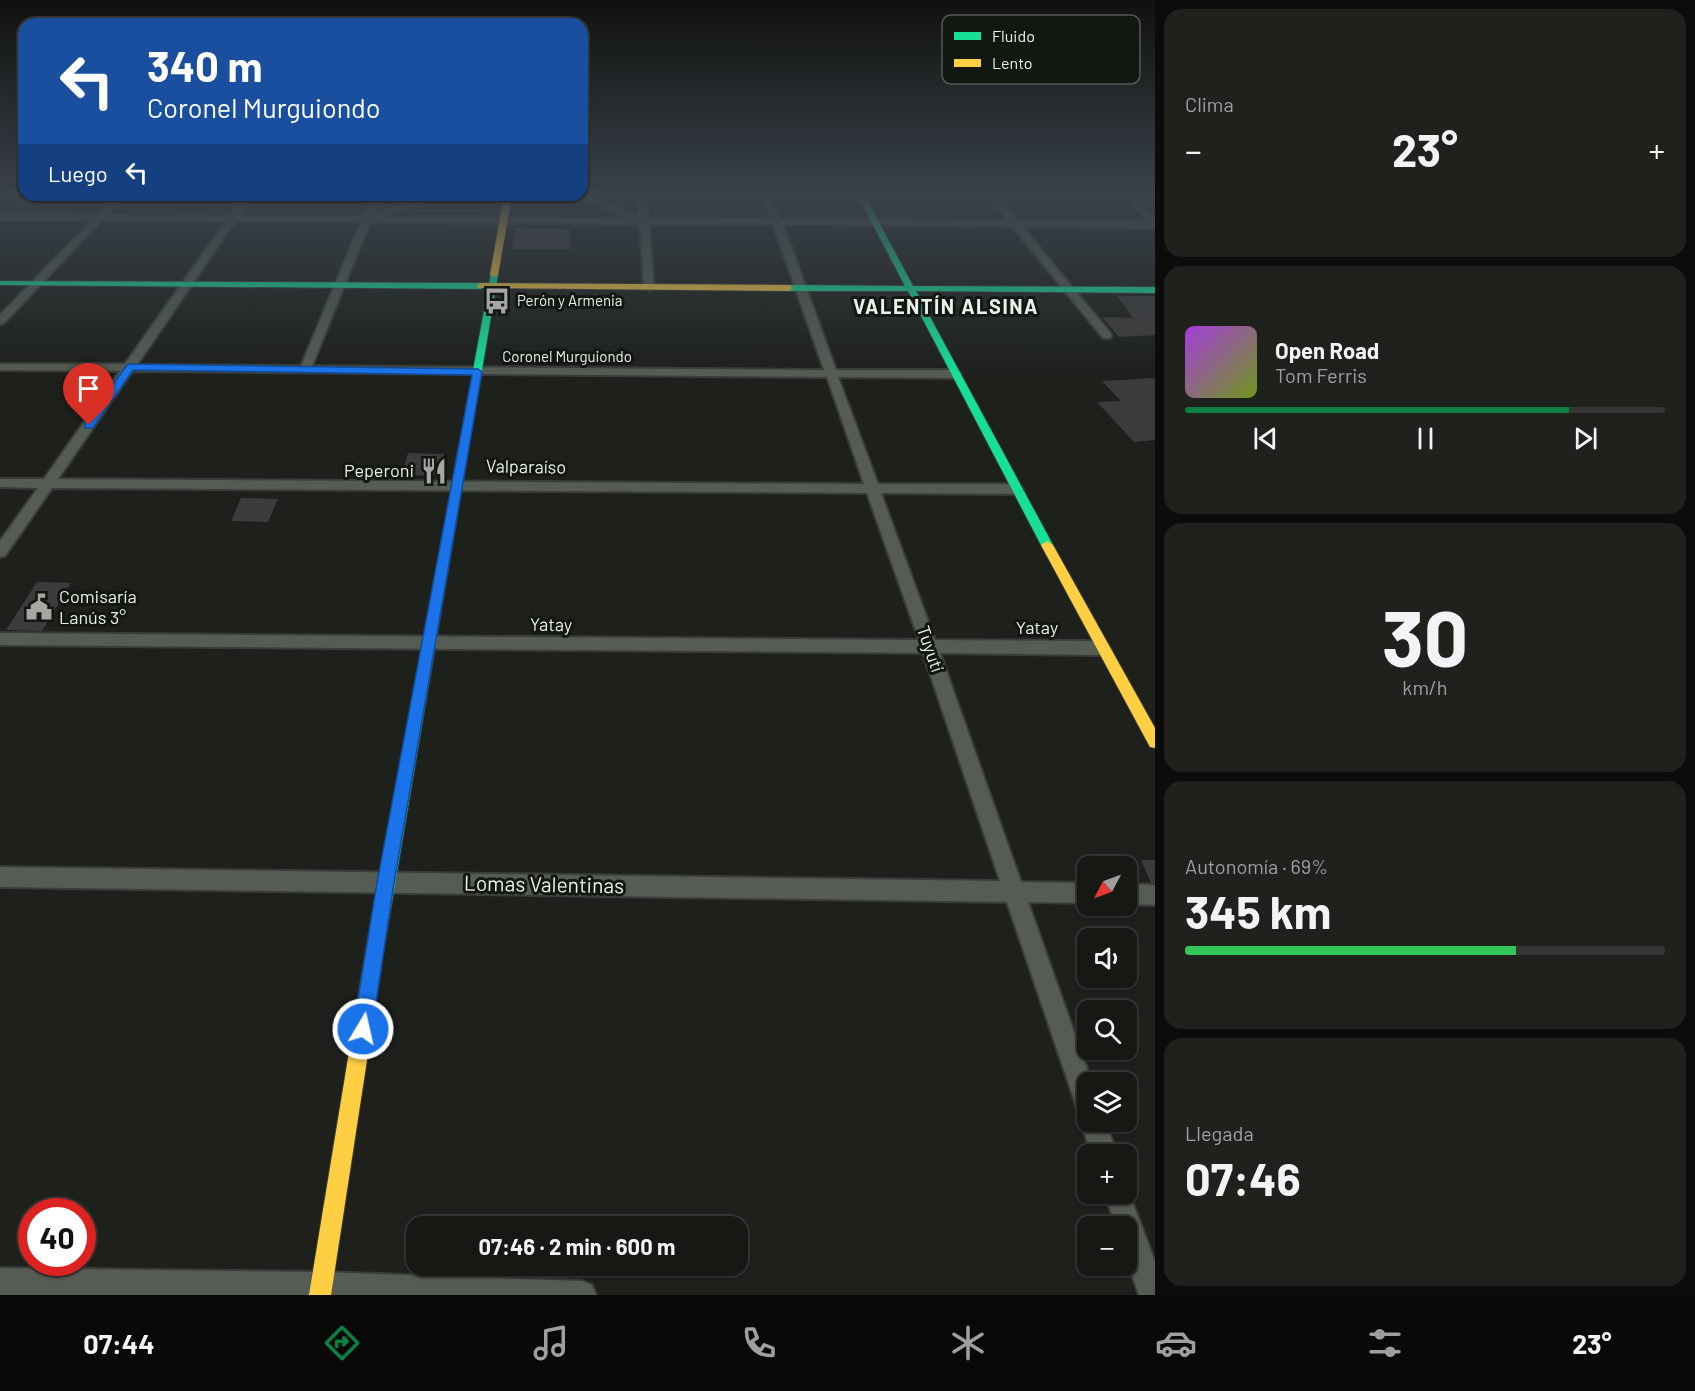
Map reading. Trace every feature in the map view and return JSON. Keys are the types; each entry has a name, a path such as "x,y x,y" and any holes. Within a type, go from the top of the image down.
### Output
{"street":[{"path":"0,321 64,254"},
{"path":"0,552 208,254"},
{"path":"305,369 351,254"},
{"path":"320,1290 386,883 497,254"},
{"path":"646,254 649,287"},
{"name":"Tuyutí","path":"789,254 874,488 1077,1074"},
{"path":"891,254 1101,648 1155,742"},
{"path":"1041,254 1107,336"},
{"path":"0,283 1155,290"},
{"name":"Coronel Murguiondo","path":"0,367 955,374"},
{"name":"Valparaíso","path":"0,483 1016,489"},
{"name":"Yatay","path":"0,639 1101,648"},
{"name":"Lomas Valentinas","path":"0,877 1077,893"},
{"path":"1137,894 1155,895"},
{"path":"1121,1204 1153,1295"},
{"path":"0,1282 582,1295"}],"building":[{"path":"1117,296 1155,296 1155,335 1119,337 1102,317 1133,318"},
{"path":"1155,378 1155,440 1134,442 1097,402 1121,401 1102,381"},
{"path":"408,453 444,454 439,476 402,475"},
{"path":"241,498 278,499 268,522 231,521"},
{"name":"Comisaría Lanús 3°","path":"37,582 71,583 42,631 6,630"},
{"path":"1141,860 1155,860 1155,885 1152,885"}],"traffic: fast":[{"path":"892,254 1047,545"},
{"path":"375,949 494,275"},
{"path":"0,283 481,286"},
{"path":"789,288 1155,290"}],"traffic: slow":[{"path":"494,275 498,254"},
{"path":"481,286 789,288"},
{"path":"1047,545 1155,742"},
{"path":"320,1295 375,949"}],"place":[{"name":"Perón y Armenia","path":"497,301"},
{"name":"Peperoni","path":"434,471"},
{"name":"Comisaría Lanús 3°","path":"39,607"}],"district":[{"name":"VALENTÍN ALSINA","path":"946,307"}],"route":[{"path":"89,425 130,367 478,372 386,883 363,1029"}]}
